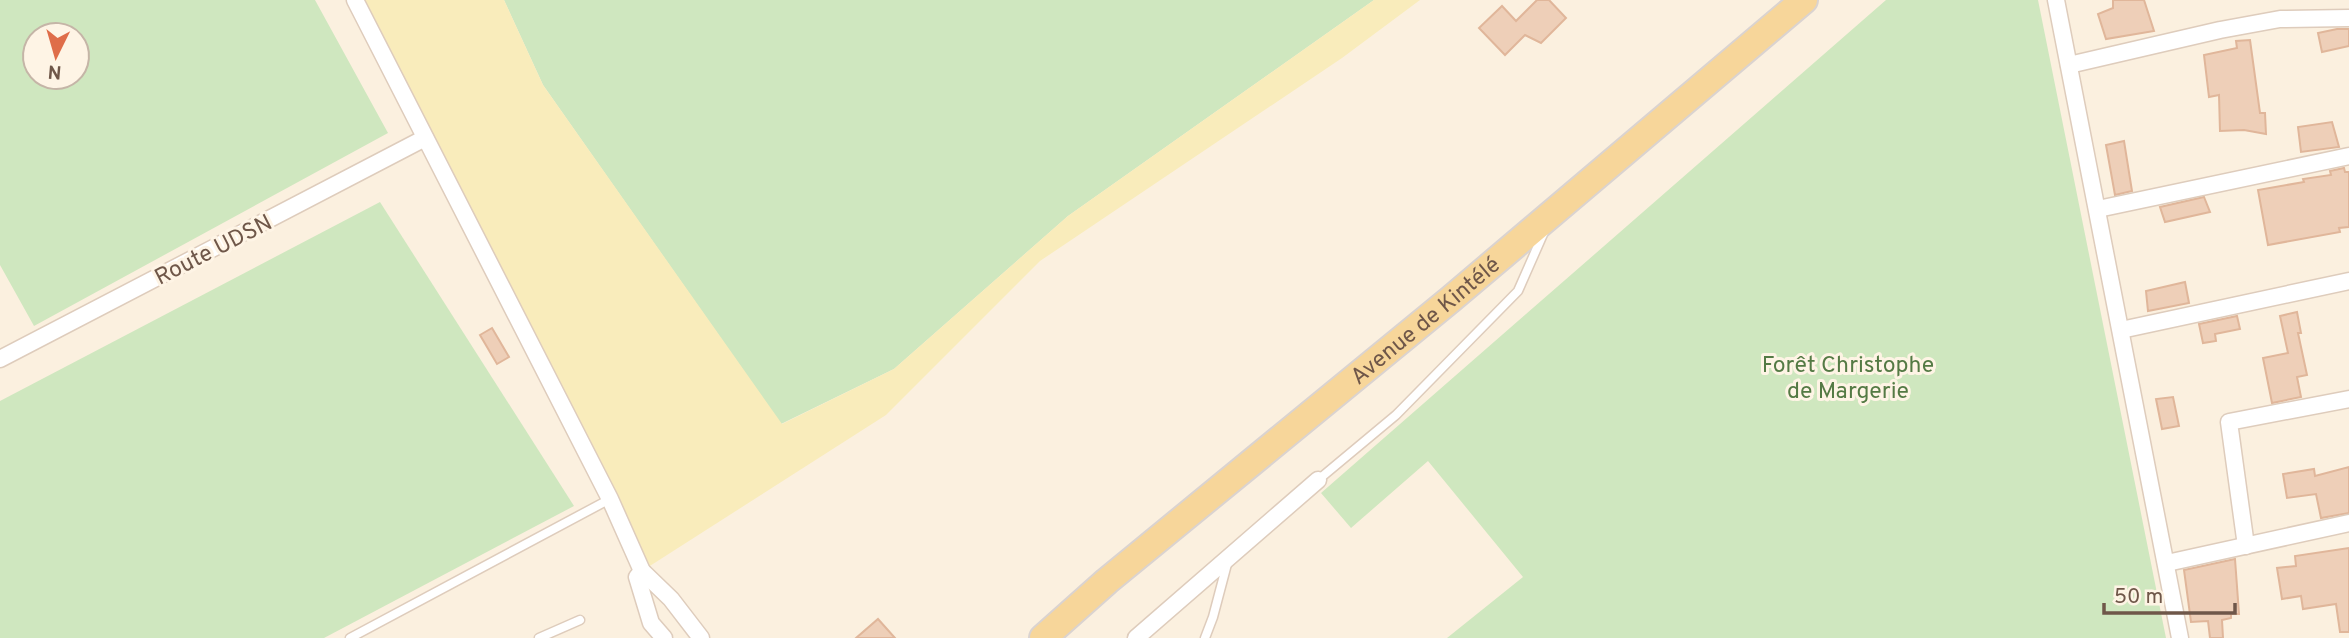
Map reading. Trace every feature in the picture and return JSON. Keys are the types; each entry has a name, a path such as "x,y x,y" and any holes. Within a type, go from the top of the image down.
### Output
{"main road":[{"name":"Avenue de Kintélé","path":"1043,638 1107,581 1268,451 1804,0"}],"street":[{"path":"355,0 610,499 642,571 671,599 701,638"},
{"path":"2056,0 2180,638"},
{"path":"2069,65 2280,19 2349,18"},
{"name":"Route UDSN","path":"0,359 425,138"},
{"path":"2098,209 2349,156"},
{"path":"2121,330 2349,281"},
{"path":"2246,546 2229,422 2349,400"},
{"path":"1136,638 1318,480"},
{"path":"2167,563 2349,523"},
{"path":"642,571 637,577 651,622 664,638"}],"lane":[{"path":"1318,480 1396,415 1518,290 1552,214"},
{"path":"350,638 610,499"},
{"path":"1205,638 1228,558"},
{"path":"539,638 580,620"}],"green space":[{"path":"0,0 315,0 388,133 34,326 0,265"},
{"path":"504,0 1374,0 1068,216 894,369 781,424 543,85"},
{"name":"Forêt Christophe de Margerie","path":"1886,0 2038,0 2166,638 1447,638 1523,577 1428,461 1351,528 1321,493"},
{"path":"380,202 574,506 324,638 0,638 0,401"}],"sand":[{"path":"362,0 504,0 543,85 782,424 894,369 1068,216 1374,0 1420,0 1342,58 1040,261 886,415 642,571"}],"building":[{"path":"1537,0 1549,0 1566,18 1541,43 1525,35 1505,55 1479,28 1502,6 1516,21"},
{"path":"2113,0 2144,0 2154,31 2106,39 2098,14 2113,8"},
{"path":"2349,29 2349,46 2322,52 2318,33"},
{"path":"2250,40 2260,113 2265,113 2266,134 2244,130 2220,131 2219,95 2209,97 2204,55 2237,48 2236,41"},
{"path":"2332,122 2339,147 2301,152 2298,127"},
{"path":"2124,141 2132,191 2115,195 2106,145"},
{"path":"2344,168 2345,172 2349,172 2349,227 2339,228 2340,232 2268,245 2258,190 2304,182 2303,179 2331,175 2330,171"},
{"path":"2204,197 2210,212 2165,222 2160,207"},
{"path":"2185,282 2189,303 2148,311 2146,291"},
{"path":"2297,312 2301,333 2298,333 2307,375 2297,377 2301,397 2272,403 2263,358 2288,353 2280,316"},
{"path":"2237,316 2240,329 2215,334 2216,341 2203,343 2199,324"},
{"path":"492,328 509,357 497,364 480,335"},
{"path":"2173,397 2179,426 2162,429 2156,399"},
{"path":"2349,467 2349,513 2321,518 2316,494 2287,498 2283,474 2314,469 2315,476"},
{"path":"2349,548 2349,632 2340,632 2336,604 2303,609 2301,596 2282,599 2277,568 2296,566 2295,556"},
{"path":"2235,559 2239,614 2231,614 2231,618 2222,620 2223,638 2210,638 2208,621 2191,622 2184,570"},
{"path":"878,619 895,638 856,638"}]}
